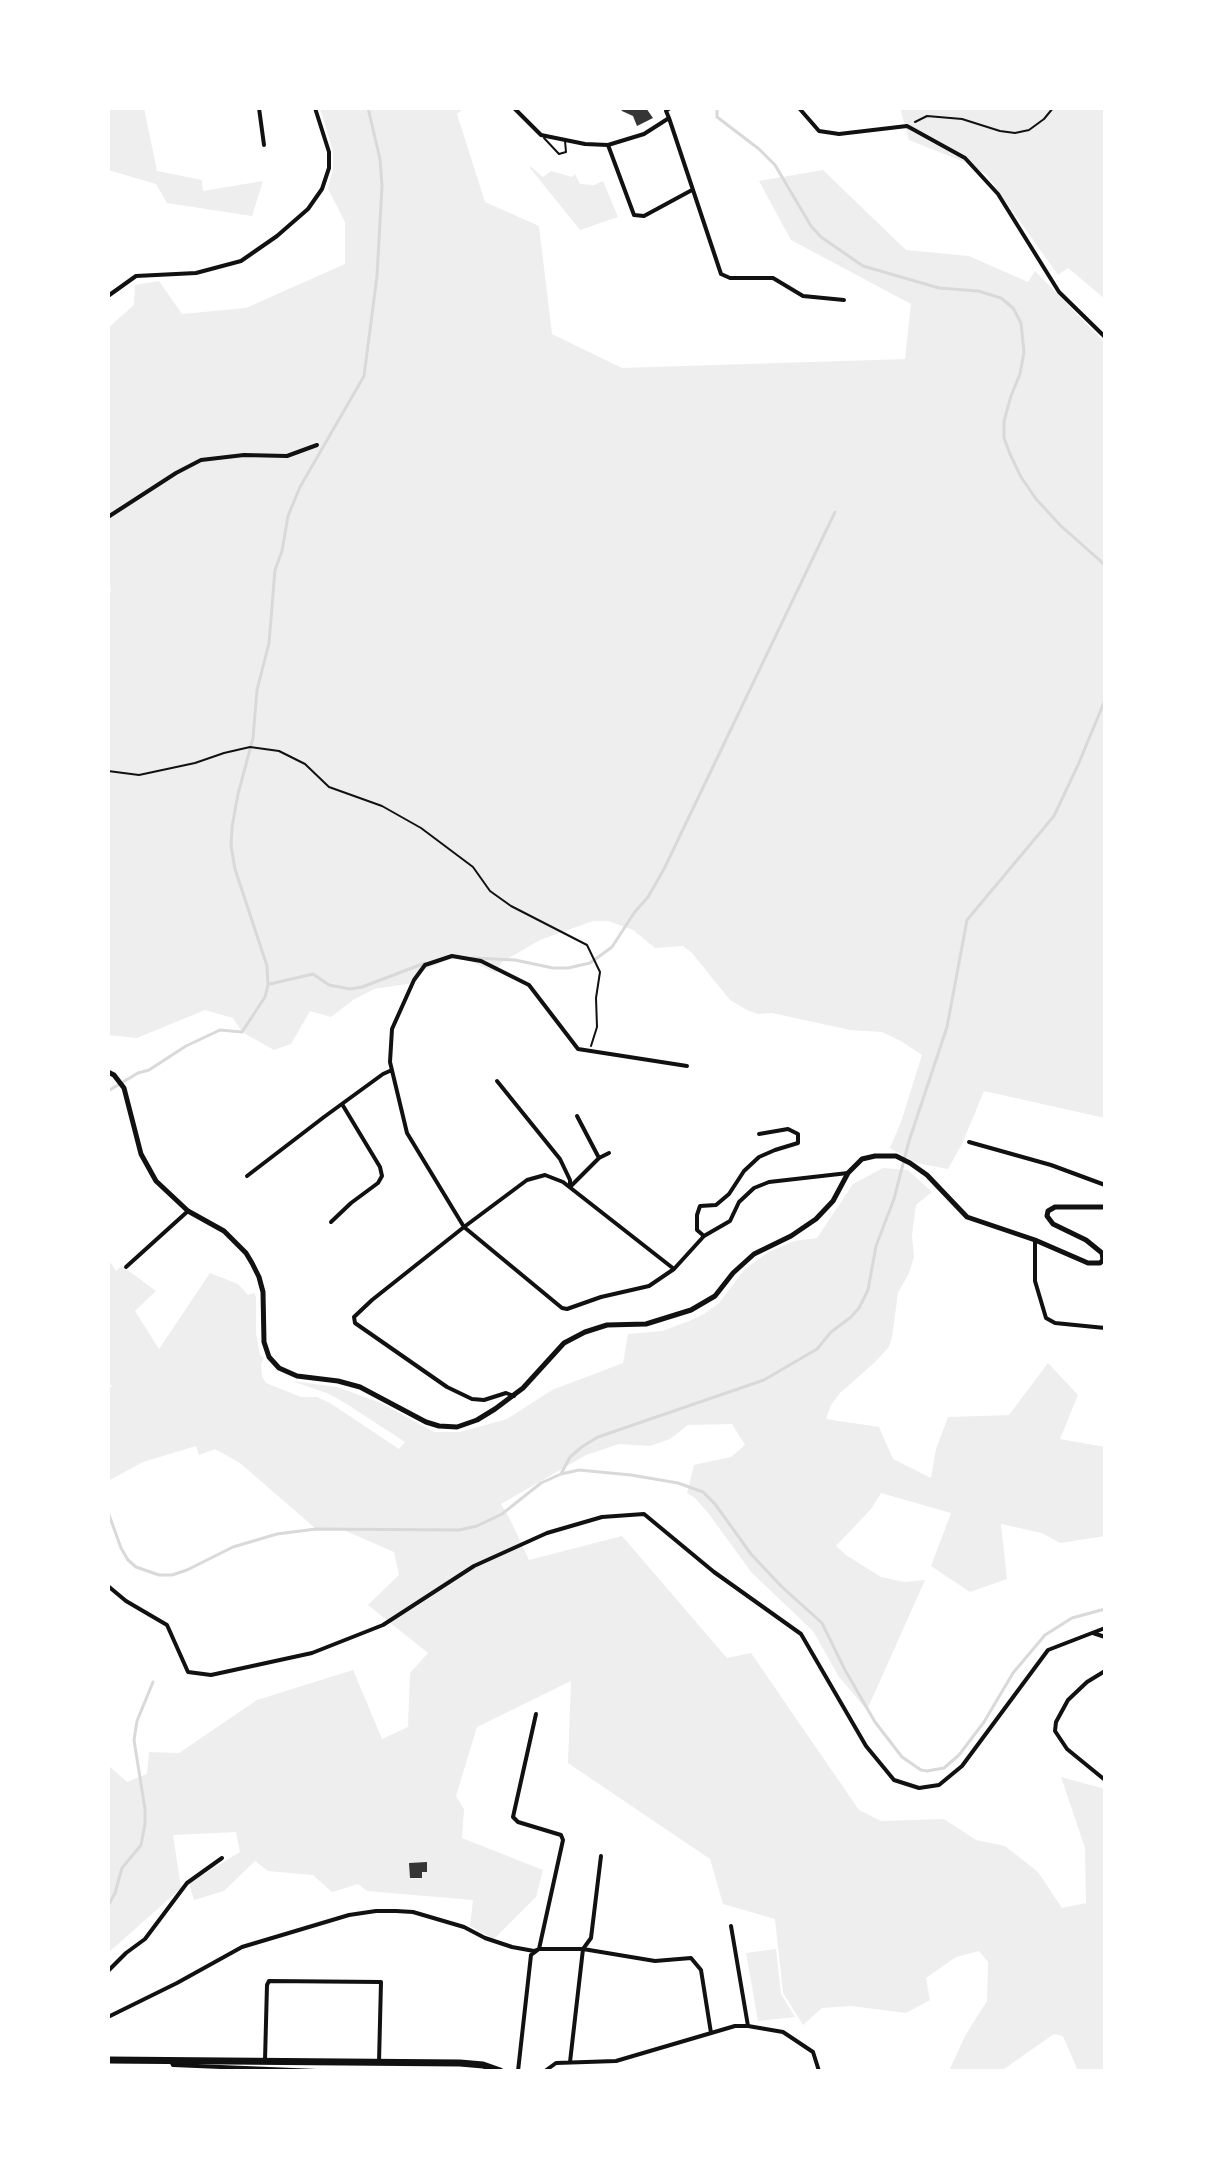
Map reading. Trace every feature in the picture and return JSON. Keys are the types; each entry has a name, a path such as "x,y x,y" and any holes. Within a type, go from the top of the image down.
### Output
{"main road":[{"path":"108,2060 460,2063 483,2065 500,2071"}],"street":[{"path":"259,108 264,145"},
{"path":"108,296 136,276 196,273 241,261 308,209 322,189 329,168 329,152 315,108"},
{"path":"514,108 541,135 585,144 608,145 644,134 669,118"},
{"path":"670,108 666,111 721,274 730,278 773,278 803,296 844,300"},
{"path":"799,108 819,131 839,134 907,126 965,158 998,194 1059,292 1105,337"},
{"path":"608,145 634,215 644,216 692,190"},
{"path":"108,517 188,465 201,460 244,455 287,456 317,445"},
{"path":"687,1066 578,1049 529,985 481,961 452,956 425,965 414,980 392,1029 390,1062 407,1133 464,1227 562,1308 649,1286 674,1269 704,1236 730,1221 739,1202 754,1188 769,1182 848,1173"},
{"path":"247,1176 392,1070"},
{"path":"108,1072 120,1081 127,1094 141,1154 161,1188 188,1211 224,1231 252,1263 263,1292 264,1342 269,1357 279,1368 297,1376 360,1387 439,1426 457,1427 477,1420 514,1396 564,1343 585,1332 607,1325 646,1324 691,1310 715,1296 733,1273 754,1254 791,1236 816,1219 833,1201 848,1173 862,1159 896,1156 927,1175 967,1217 1035,1240 1088,1263 1104,1260 1099,1249 1053,1224 1047,1216 1055,1207 1105,1207"},
{"path":"497,1081 560,1159 570,1187"},
{"path":"331,1222 378,1183 382,1176 380,1167 342,1104"},
{"path":"577,1116 599,1158"},
{"path":"704,1236 697,1230 700,1206 716,1205 759,1157 798,1143 798,1134 788,1129 759,1134"},
{"path":"969,1142 1051,1165 1105,1185"},
{"path":"570,1187 599,1158 609,1153"},
{"path":"514,1396 506,1393 484,1400 472,1399 447,1387 355,1323 354,1317 527,1180 545,1175 570,1187 674,1269"},
{"path":"126,1267 188,1211"},
{"path":"1035,1240 1035,1281 1046,1318 1055,1323 1105,1328"},
{"path":"108,1586 126,1601 167,1625 188,1672 211,1675 312,1653 383,1625 474,1566 547,1533 602,1517 644,1514 714,1572 801,1634 866,1746 894,1780 919,1788 939,1785 962,1766 1048,1650 1105,1628"},
{"path":"1091,1633 1105,1637"},
{"path":"1105,1671 1087,1682 1068,1700 1056,1722 1055,1731 1067,1749 1105,1780"},
{"path":"518,2071 531,1955 539,1949 563,1840 561,1835 518,1822 513,1817 536,1714"},
{"path":"570,2063 583,1949 591,1938 601,1856"},
{"path":"108,1971 145,1939 187,1883 222,1858"},
{"path":"108,2017 242,1947 349,1915 376,1911 413,1912 464,1927 512,1947 534,1951 583,1949 655,1961 691,1958 701,1970 711,2033"},
{"path":"731,1926 748,2026"},
{"path":"265,2060 269,1981 381,1982 379,2062"},
{"path":"545,2071 556,2063 616,2061 735,2026 748,2026 783,2032 813,2052 819,2071"},
{"path":"170,2059 173,2065 317,2071"}],"lane":[{"path":"541,135 559,154 566,152 565,139"}],"path":[{"path":"907,126 927,116 962,119 1015,133 1029,130 1053,108"},
{"path":"108,771 139,775 250,747 279,751 305,764 329,787 382,806 421,828 473,867 490,891 501,899 587,945 600,972 596,998 597,1027 589,1051"}],"shaded area":[{"path":"108,108 144,108 157,171 202,180 203,191 263,181 252,216 167,203 156,184 108,170"},
{"path":"320,108 464,108 457,114 485,202 539,226 552,334 622,368 905,359 911,304 791,240 759,181 823,170 906,250 969,256 1028,282 1035,271 1105,343 1105,1118 984,1091 948,1169 916,1163 890,1148 922,1055 882,1032 850,1030 749,1011 730,1000 683,946 655,948 633,930 608,921 593,921 540,940 502,962 496,973 470,961 451,958 424,970 414,983 374,989 331,1017 310,1011 291,1044 274,1050 242,1032 233,1018 205,1010 137,1038 108,1035 108,593 111,591 108,576 108,328 134,305 135,285 159,281 182,314 246,308 345,264 345,222 328,189 333,151"},
{"path":"900,108 1105,108 1105,299 1068,268 1058,275 987,175 964,162 909,140"},
{"path":"530,166 543,177 551,171 572,177 575,174 580,184 594,185 603,181 618,217 580,230"},
{"path":"883,1168 908,1170 932,1192 916,1205 912,1235 914,1257 898,1293 889,1347 840,1393 826,1419 879,1427 893,1459 931,1478 936,1449 948,1417 1009,1415 1048,1363 1078,1395 1060,1439 1105,1447 1105,1536 1060,1543 1042,1533 1001,1524 1007,1579 970,1592 931,1566 951,1513 881,1493 871,1509 836,1546 881,1577 905,1582 925,1580 867,1710 839,1677 813,1631 751,1572 709,1514 687,1493 694,1465 731,1457 745,1445 732,1424 688,1425 670,1439 650,1446 619,1444 586,1455 501,1504 529,1560 622,1536 727,1658 751,1653 859,1810 881,1821 944,1819 976,1840 1005,1846 1038,1872 1062,1908 1086,1903 1085,1848 1061,1777 1105,1789 1105,2071 1078,2071 1063,2036 1054,2034 1001,2071 949,2071 965,2036 987,2001 988,1962 979,1951 956,1957 926,1978 930,2000 906,2013 851,2006 822,2008 803,2025 783,1993 775,1919 723,1904 710,1859 568,1763 571,1681 477,1727 456,1796 464,1809 462,1838 543,1870 536,1897 494,1939 470,1926 473,1900 367,1891 358,1884 332,1892 313,1875 268,1871 255,1861 224,1891 194,1900 189,1883 240,1852 236,1832 173,1835 181,1888 108,1953 108,1765 127,1782 147,1774 149,1752 179,1753 257,1700 353,1670 382,1739 408,1727 410,1673 428,1653 368,1605 399,1575 394,1552 339,1528 316,1529 240,1463 215,1449 199,1455 196,1446 143,1462 110,1480 108,1390 112,1386 108,1383 108,1259 116,1271 122,1266 156,1291 135,1311 159,1349 210,1273 238,1284 248,1295 254,1293 256,1333 260,1355 264,1358 261,1364 266,1383 301,1397 317,1397 330,1403 399,1449 405,1442 345,1403 292,1381 337,1387 381,1403 434,1432 460,1432 507,1419 552,1390 623,1363 628,1334 662,1331 704,1314 719,1303 745,1269 767,1253 794,1241 817,1238 853,1184"},
{"path":"776,1949 781,1994 795,2017 758,2021 746,1953"}],"building":[{"path":"620,108 646,108 653,118 637,126 633,116"},
{"path":"427,1862 427,1872 422,1872 422,1878 410,1878 409,1863"}],"waterway":[{"path":"108,1091 220,1030 242,1032 265,997 267,966 235,869 232,827 253,738 257,690 269,643 275,570 288,516 300,487 364,376 377,276 382,186 380,159 368,108"},
{"path":"717,108 717,117 775,165 811,226 821,237 863,266 939,288 978,291 1001,298 1013,308 1021,323 1024,352 1004,421 1004,438 1021,477 1036,499 1105,565"},
{"path":"472,958 515,960 568,968 590,963 612,947 664,869 835,512"},
{"path":"561,1474 570,1457 598,1437 764,1380 817,1349 859,1308 868,1290 876,1246 894,1199 909,1141 947,1027 967,920 1054,816 1105,700"},
{"path":"270,984 313,974 329,985 350,989 425,963"},
{"path":"108,1512 128,1560 136,1567 159,1575 172,1575 233,1547 277,1534 316,1529 459,1530 477,1526 502,1514 541,1483 579,1470 678,1483 703,1492 751,1554 822,1623 875,1722 902,1757 927,1771 944,1768 959,1755 984,1722 1013,1673 1045,1635 1072,1618 1105,1609"},
{"path":"108,1906 122,1868 141,1845 145,1809 134,1740 137,1721 153,1682"}]}
